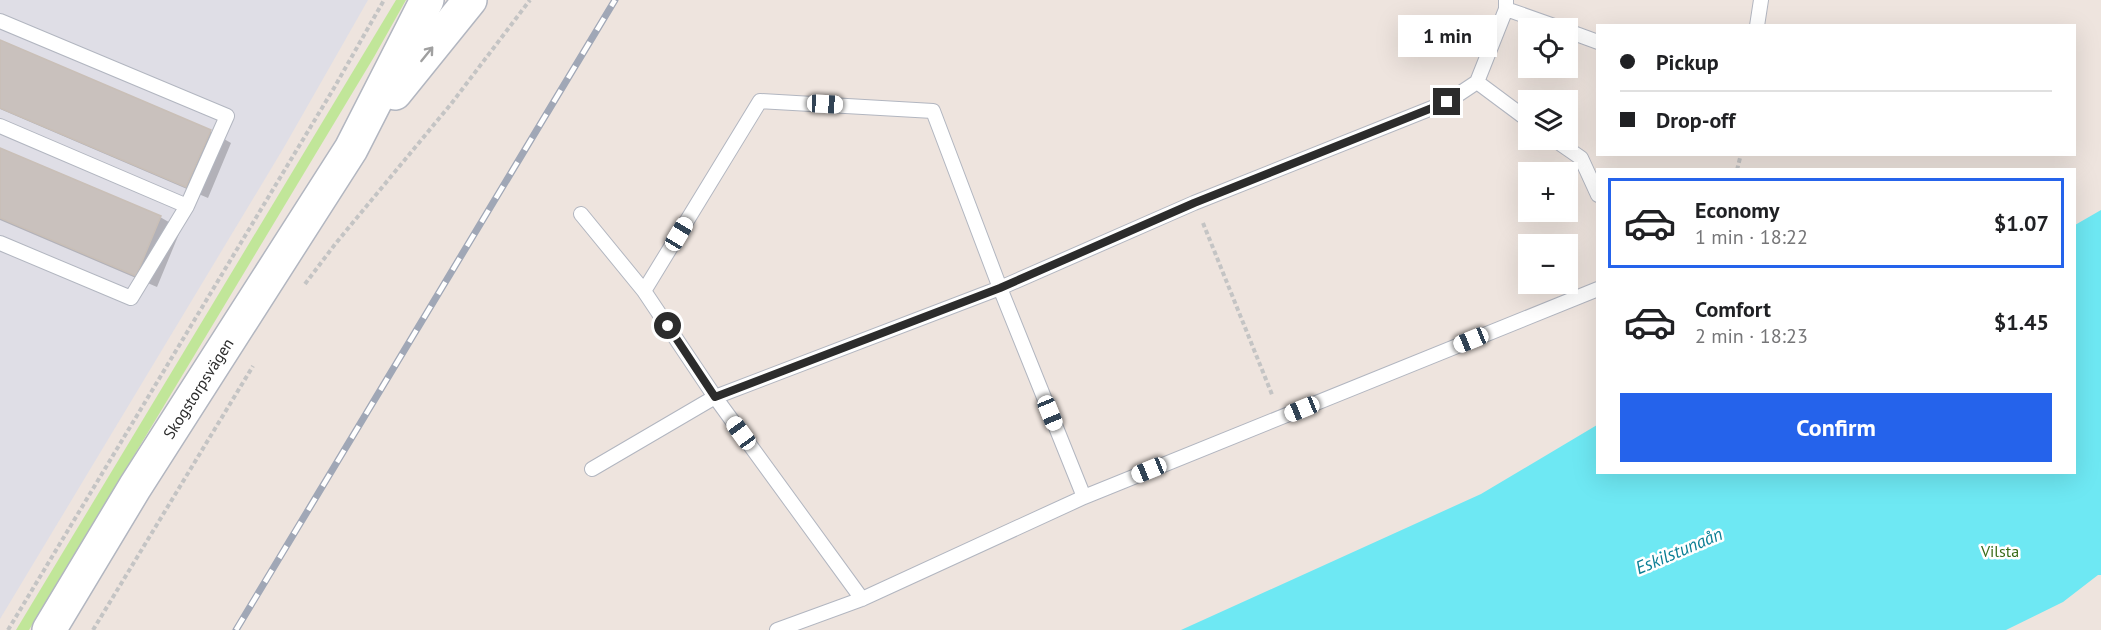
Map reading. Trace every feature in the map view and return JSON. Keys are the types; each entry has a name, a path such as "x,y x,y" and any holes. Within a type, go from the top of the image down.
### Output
{"main road":[{"name":"Skogstorpsvägen","path":"49,630 135,487 351,149 427,0"},
{"name":"Skogstorpsvägen","path":"351,149 470,0"}],"lane":[{"path":"1757,24 1761,0"},
{"path":"592,469 715,397 1000,288 1194,203 1447,102 1477,82 1506,4 1538,18"},
{"path":"0,21 228,116 187,206 131,298 0,243"},
{"path":"1578,35 1596,41"},
{"path":"1477,82 1518,113"},
{"path":"644,291 760,101 933,111 1000,288 1084,497"},
{"path":"0,126 187,206"},
{"path":"1569,150 1581,158 1596,191"},
{"path":"581,214 644,291 715,397 862,598"},
{"path":"777,630 862,598 1084,497 1596,290"}],"path":[{"path":"8,630 334,88 384,0"},
{"path":"303,287 336,243 451,104 530,0"},
{"path":"1194,203 1281,417"},
{"path":"93,630 259,356"}],"shaded area":[{"path":"0,0 368,0 283,149 0,619"}],"green space":[{"path":"396,0 406,0 374,57 29,630 16,630"}],"water":[{"name":"Eskilstunaån","path":"2101,210 2101,575 2063,602 2006,630 1181,630 1481,494 1596,426 1596,474 2076,474 2076,224"}],"building":[{"path":"0,40 211,130 186,187 0,108"},
{"path":"0,148 161,216 136,276 0,218"}],"railway":[{"path":"236,630 615,0"}],"route":[{"path":"668,326 715,397 1000,288 1194,203 1447,102"}],"park label":[{"name":"Vilsta","path":"2000,551"}]}
